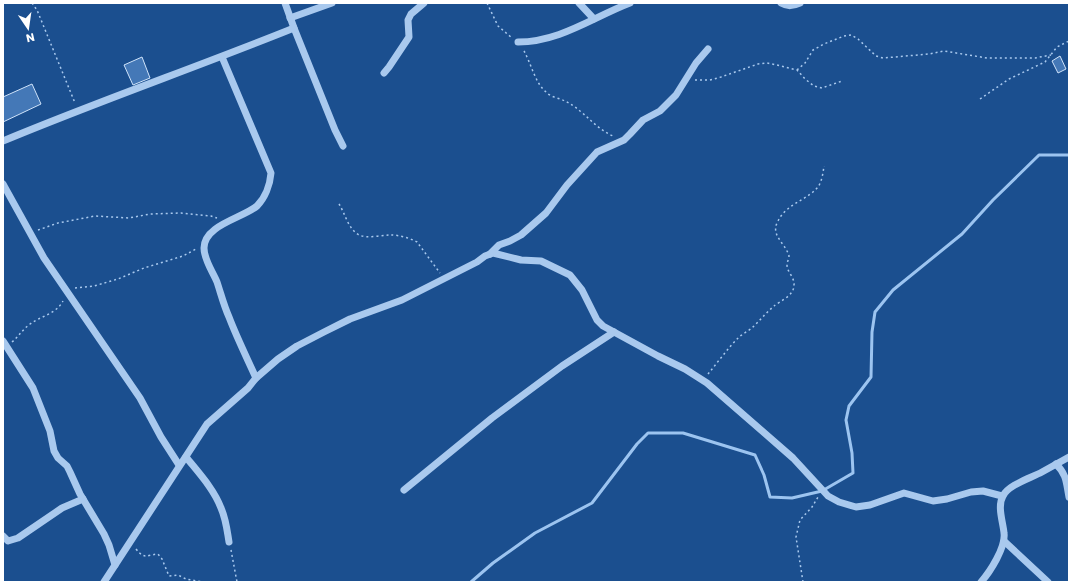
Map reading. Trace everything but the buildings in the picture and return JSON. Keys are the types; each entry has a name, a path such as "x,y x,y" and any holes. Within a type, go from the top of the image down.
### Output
{"street":[{"path":"285,3 335,130 343,146"},
{"path":"290,18 332,3"},
{"path":"384,73 409,36 408,23 411,14 424,3"},
{"path":"580,3 594,19"},
{"path":"518,42 543,40 560,35 630,3"},
{"path":"781,3 785,6 800,3"},
{"path":"3,142 78,110 222,57 294,28"},
{"path":"104,582 207,424 248,388 256,378 278,359 304,342 350,319 402,300 477,262 490,254 499,245 521,235 546,213 567,185 597,152 624,140 643,120 663,107 676,95 696,63 708,49"},
{"path":"222,57 271,173 270,183 258,204 252,210 229,221 213,232 206,239 204,248 228,316 256,378"},
{"path":"3,184 44,258 140,398 161,437 179,465"},
{"path":"490,254 501,254 521,260 541,261 570,275 582,290 597,320 603,326 703,380 793,458 814,479 822,491 839,502 856,507 870,505 904,493 933,501 947,499 970,492 983,491 1002,496"},
{"path":"404,490 492,418 562,366 614,332"},
{"path":"5,344 33,388 50,431 54,451 58,458 67,466 83,499 109,545 115,565"},
{"path":"186,457 203,479 221,507 230,542"},
{"path":"981,582 986,576 1004,541 1001,503 1002,496 1015,485 1030,479 1069,457"},
{"path":"1056,464 1063,471 1069,497"},
{"path":"3,536 8,541 12,541 62,508 83,499"},
{"path":"1004,541 1048,582"}],"path":[{"path":"32,3 37,10 78,110"},
{"path":"487,3 498,26 518,42 525,52 544,91 585,113 602,131 624,140"},
{"path":"797,70 805,63 813,50 844,36 851,35 858,39 876,56 883,58 902,55 929,54 944,51 987,58 1035,58 1051,56"},
{"path":"980,99 1009,79 1045,62 1057,47 1069,41"},
{"path":"686,80 716,78 758,64 767,63 797,70 814,86 822,88 842,81"},
{"path":"703,380 739,337 752,328 773,306 786,298 793,290 794,280 787,266 789,256 779,241 776,229 777,224 782,215 791,206 809,196 818,186 823,174 824,166"},
{"path":"339,204 348,223 359,234 368,236 396,235 418,242 444,279"},
{"path":"31,233 58,223 96,216 129,218 150,214 196,214 229,221"},
{"path":"5,344 30,324 58,308 68,292 78,287 94,286 118,279 144,268 183,256 205,244"},
{"path":"803,582 796,537 800,520 812,507 822,491"},
{"path":"130,541 142,556 158,554 162,558 169,576 178,575 203,582"},
{"path":"230,542 237,582"}],"waterway":[{"path":"471,582 493,563 535,533 592,503 637,444 648,433 683,433 755,455 764,475 770,497 792,498 822,491 853,473 852,453 846,420 849,406 871,377 872,332 875,312 893,290 962,234 993,200 1039,155 1069,155"}]}
